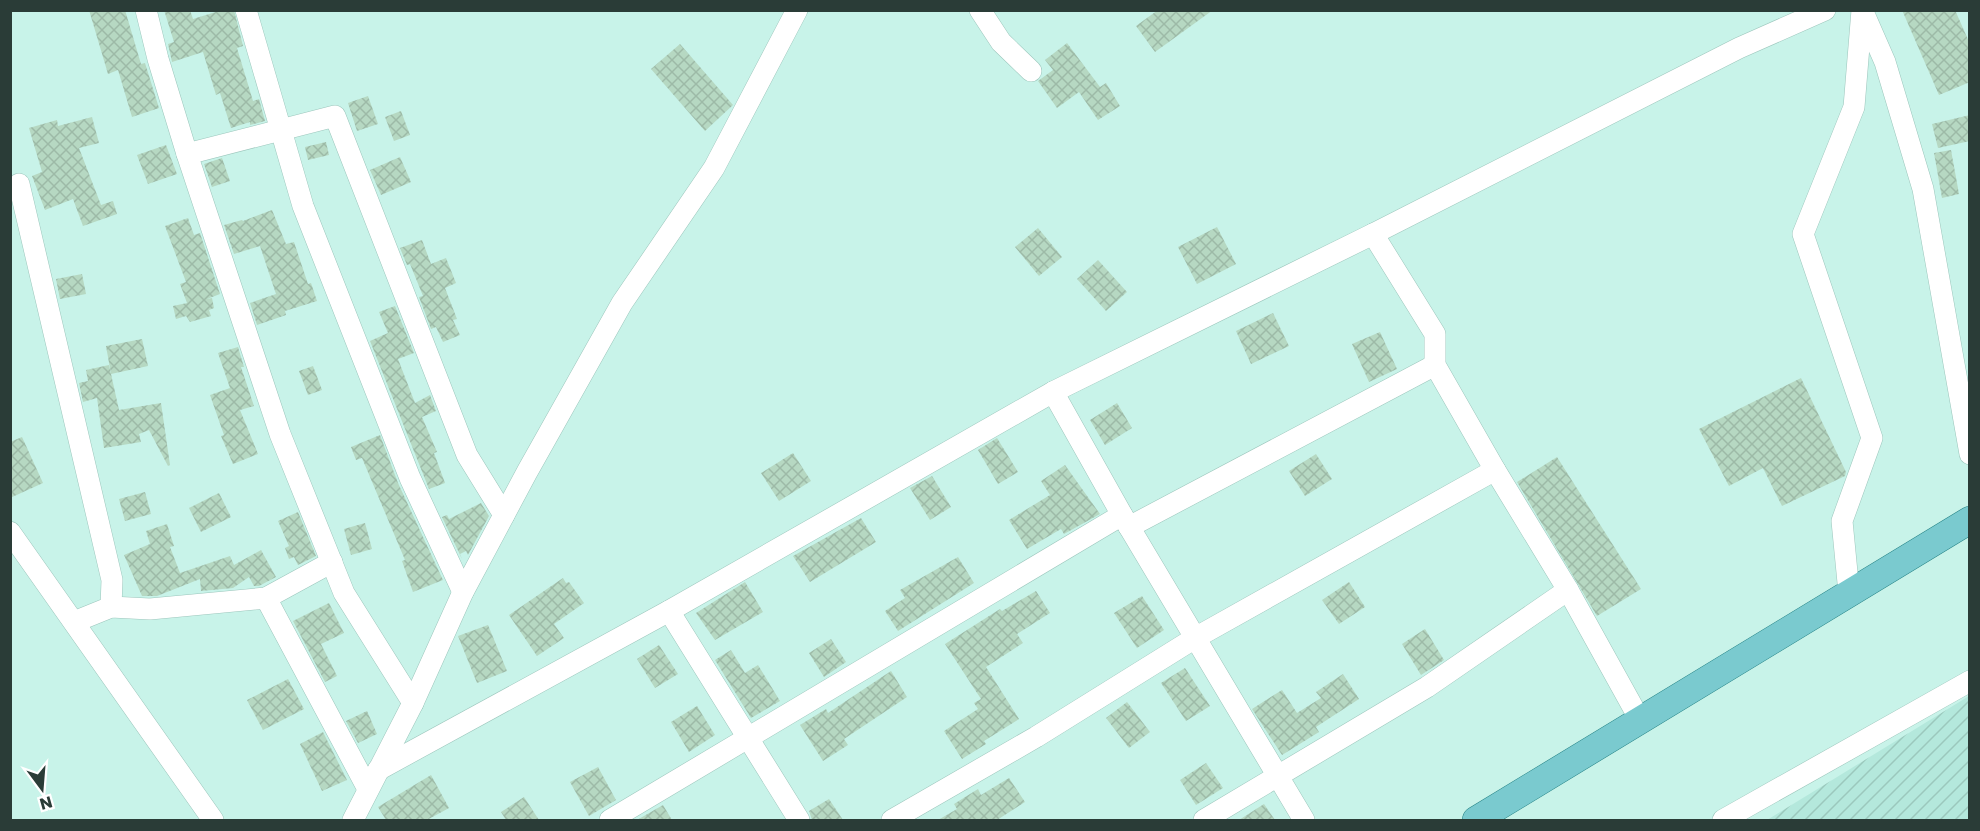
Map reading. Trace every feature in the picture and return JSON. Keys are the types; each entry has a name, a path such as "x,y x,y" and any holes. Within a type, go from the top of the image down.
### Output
{"main road":[{"path":"1476,820 1970,520"}],"street":[{"path":"146,10 158,59 187,154 280,434 344,593 413,703"},
{"path":"246,10 303,206 410,478 463,592"},
{"path":"353,820 413,703 463,592 504,515 622,303 714,168 798,10"},
{"path":"980,10 1001,42 1031,71"},
{"path":"378,771 669,611 1053,392 1373,234 1739,48 1825,10"},
{"path":"1862,10 1885,62 1923,189 1970,454"},
{"path":"1849,593 1842,521 1872,438 1803,234 1854,107 1862,10"},
{"path":"187,154 335,116 467,455 504,515"},
{"path":"19,184 112,580 111,607"},
{"path":"1373,234 1436,334 1435,365 1568,590 1641,720"},
{"path":"610,820 748,737 1126,521 1435,365"},
{"path":"1053,392 1126,521 1304,820"},
{"path":"892,820 1036,737 1195,638 1495,470"},
{"path":"10,532 213,820"},
{"path":"75,622 111,607 150,609 266,598 332,562"},
{"path":"1204,820 1427,687 1568,590"},
{"path":"266,598 368,789"},
{"path":"669,611 800,820"},
{"path":"1723,820 1970,681"}],"shaded area":[{"path":"1969,696 1969,820 1767,820"}],"building":[{"path":"89,10 125,10 141,64 145,63 159,108 132,117 118,70 108,74"},
{"path":"164,10 190,10 193,19 222,10 234,10 243,46 237,48 253,101 259,99 265,121 250,125 250,122 231,128 220,93 216,95 203,52 172,62 168,44 174,42"},
{"path":"1158,10 1213,10 1155,52 1136,26"},
{"path":"1902,10 1955,10 1970,44 1970,82 1939,95"},
{"path":"1067,43 1100,87 1106,83 1120,106 1098,120 1079,92 1057,108 1038,81 1053,70 1045,60"},
{"path":"680,44 733,105 705,131 651,69"},
{"path":"368,96 378,124 357,131 348,103"},
{"path":"401,111 410,135 394,141 385,117"},
{"path":"1970,115 1970,141 1938,148 1932,124"},
{"path":"92,117 99,143 79,148 101,205 113,201 117,214 83,226 73,199 45,210 32,176 42,172 29,128 57,120 58,126"},
{"path":"326,142 329,155 308,160 305,147"},
{"path":"166,145 177,174 148,184 137,155"},
{"path":"1951,150 1959,194 1942,198 1934,153"},
{"path":"400,157 411,182 381,195 370,170"},
{"path":"222,158 230,181 212,187 204,164"},
{"path":"272,210 286,244 294,242 308,284 311,283 317,301 285,311 286,315 257,325 250,303 276,294 260,246 234,254 224,225 243,221"},
{"path":"188,218 194,235 200,233 220,294 207,299 212,298 214,308 209,310 211,316 190,322 186,316 176,319 173,306 187,303 180,284 186,282 165,226"},
{"path":"1217,227 1236,264 1197,284 1178,247"},
{"path":"1038,228 1062,257 1039,276 1015,247"},
{"path":"422,240 431,264 446,258 456,283 445,288 457,319 453,320 460,335 443,342 436,327 431,329 419,297 423,296 410,264 407,265 400,248"},
{"path":"1098,260 1127,292 1106,311 1077,279"},
{"path":"82,274 86,294 60,299 56,279"},
{"path":"395,306 414,353 398,359 415,403 430,395 436,411 422,417 437,452 434,453 445,483 429,489 370,341 388,333 379,312"},
{"path":"1273,313 1289,346 1251,364 1236,331"},
{"path":"1380,332 1397,369 1369,382 1352,344"},
{"path":"142,339 148,366 111,374 106,346"},
{"path":"238,347 244,367 241,367 254,406 240,410 258,454 233,464 221,436 224,435 210,395 230,388 218,353"},
{"path":"109,365 119,410 161,403 170,465 168,466 149,430 139,434 141,442 104,448 97,398 83,402 79,383 88,381 86,370"},
{"path":"313,366 322,390 308,395 299,371"},
{"path":"1801,378 1846,472 1845,476 1782,506 1763,468 1729,486 1699,429"},
{"path":"1117,403 1132,428 1105,445 1090,420"},
{"path":"380,435 398,483 443,580 413,592 402,561 405,560 362,458 356,460 351,447"},
{"path":"22,437 43,483 10,498 10,442"},
{"path":"997,438 1018,472 998,484 978,450"},
{"path":"793,453 811,481 779,501 761,473"},
{"path":"1316,454 1332,479 1305,496 1289,471"},
{"path":"1557,457 1641,589 1597,616 1517,482"},
{"path":"1065,465 1100,514 1064,534 1061,529 1027,549 1009,520 1050,495 1041,481"},
{"path":"932,476 951,507 930,520 910,488"},
{"path":"145,492 151,514 125,521 119,499"},
{"path":"219,493 231,517 201,532 189,508"},
{"path":"481,503 489,516 468,555 466,551 460,554 462,559 442,517 447,515 449,519"},
{"path":"298,512 316,556 298,565 294,557 289,559 285,548 289,546 278,521"},
{"path":"861,518 876,542 810,582 793,556"},
{"path":"365,523 372,549 351,555 344,529"},
{"path":"167,524 174,546 170,547 180,573 230,556 234,565 261,550 276,577 259,586 254,586 249,577 233,588 201,591 200,579 157,596 142,596 124,555 150,544 146,531"},
{"path":"958,557 974,583 898,631 885,611 905,598 900,590"},
{"path":"563,578 566,583 569,582 584,603 554,624 564,638 537,656 509,615"},
{"path":"745,582 763,612 715,640 696,613"},
{"path":"1349,582 1365,607 1339,624 1322,600"},
{"path":"1036,591 1050,613 1017,634 1023,643 986,667 1019,719 984,741 986,744 962,759 944,731 978,709 974,703 981,699 945,644 1000,609 1002,611"},
{"path":"1142,596 1164,630 1137,648 1114,613"},
{"path":"329,603 344,633 321,644 337,676 325,682 293,621"},
{"path":"488,625 507,671 477,683 458,636"},
{"path":"1425,629 1444,660 1421,675 1402,644"},
{"path":"831,639 846,662 824,677 809,653"},
{"path":"659,645 678,674 655,688 637,659"},
{"path":"731,650 745,673 758,665 780,701 751,718 715,660"},
{"path":"1185,668 1210,706 1186,721 1161,683"},
{"path":"891,671 907,697 844,739 848,745 823,761 800,725 826,709 828,713"},
{"path":"1343,674 1359,699 1316,727 1319,732 1282,755 1252,709 1282,690 1297,713 1321,698 1316,692"},
{"path":"288,679 304,709 263,730 247,700"},
{"path":"1127,702 1150,732 1129,748 1106,718"},
{"path":"697,706 715,735 689,752 671,722"},
{"path":"367,711 377,734 358,743 346,721"},
{"path":"323,732 347,780 322,791 300,744"},
{"path":"1206,763 1223,788 1196,805 1180,780"},
{"path":"598,767 616,800 589,816 570,782"},
{"path":"431,775 449,808 427,820 386,820 378,807"},
{"path":"1009,778 1025,802 997,820 938,820 957,809 954,804 978,789 981,795"},
{"path":"524,797 539,820 506,820 501,812"},
{"path":"829,799 843,820 812,820 809,811"},
{"path":"1264,804 1275,820 1239,820"},
{"path":"663,805 672,820 637,820"}]}
